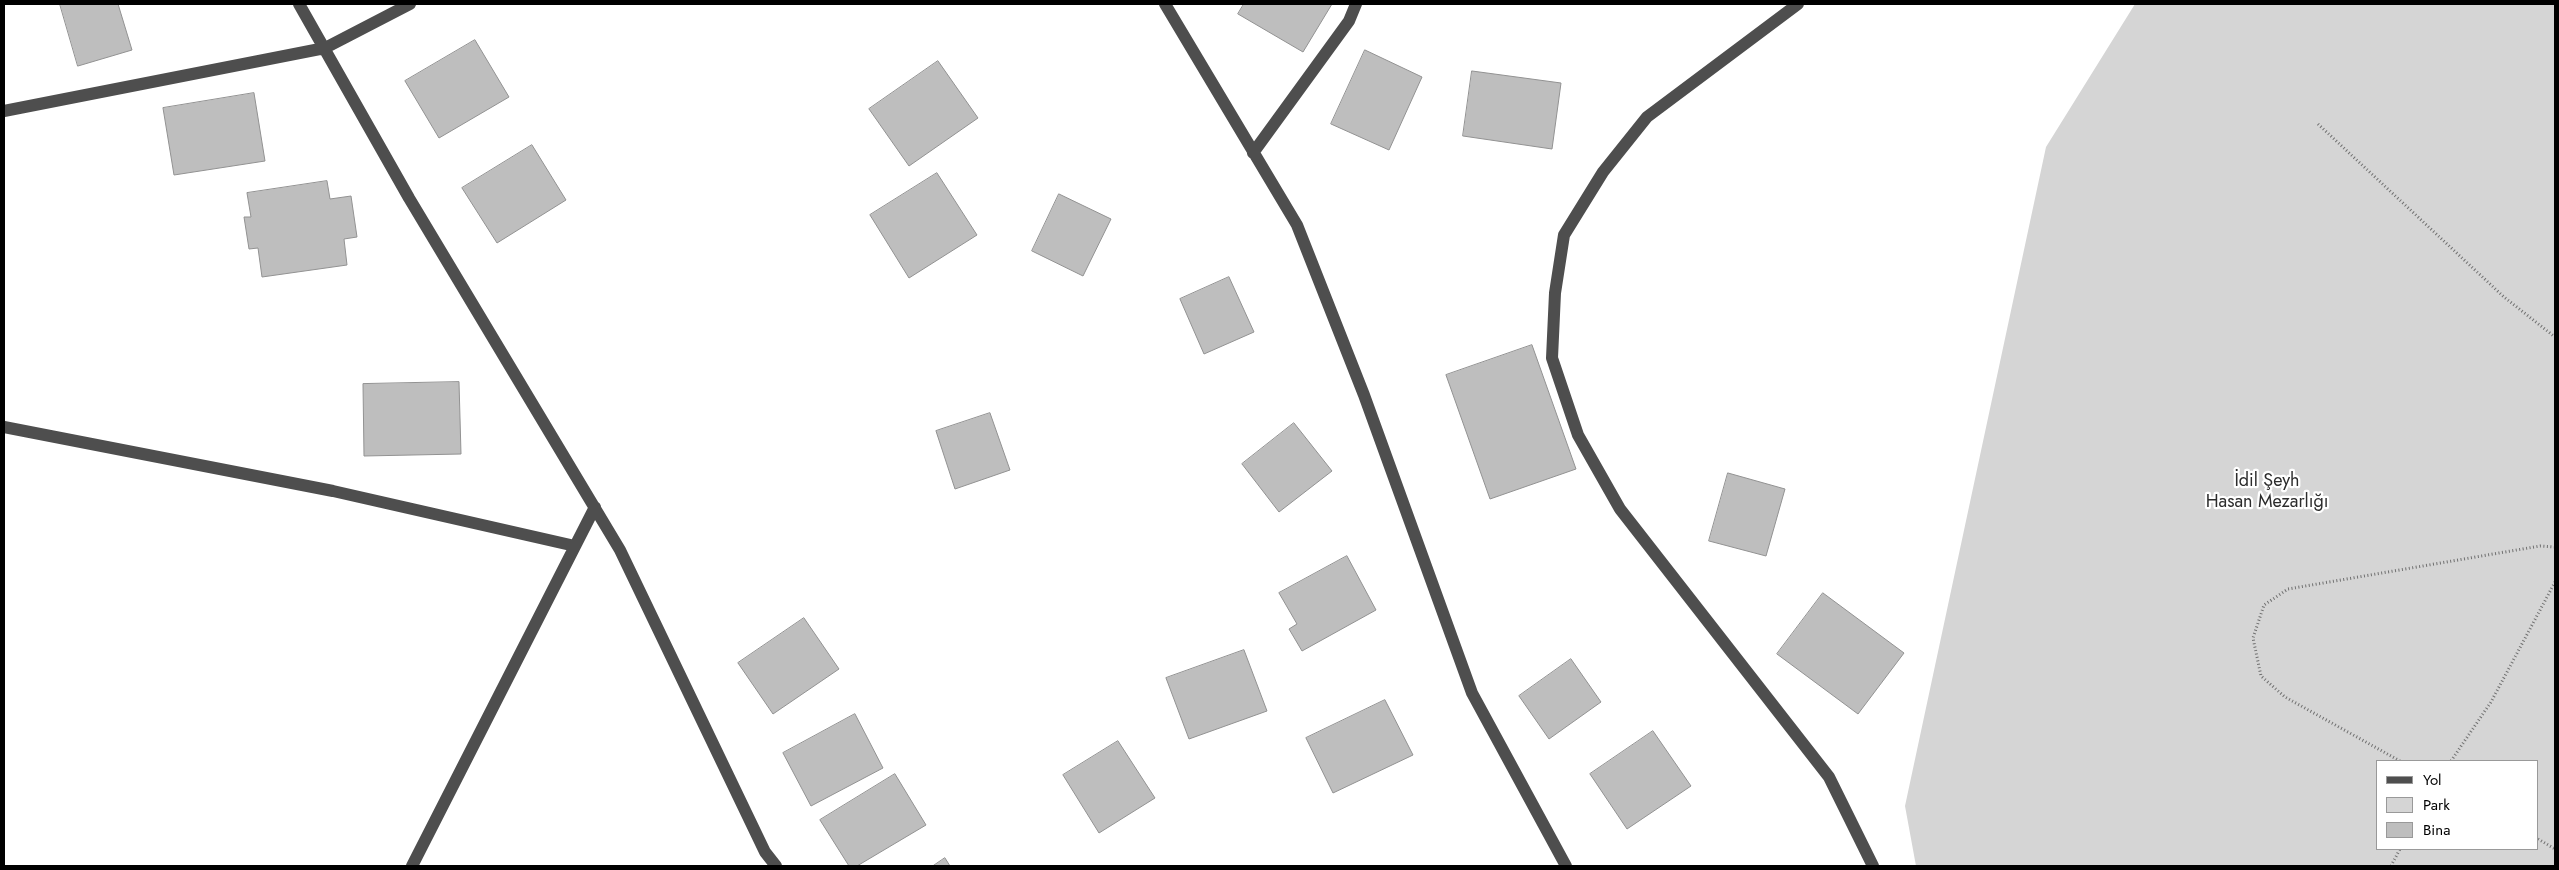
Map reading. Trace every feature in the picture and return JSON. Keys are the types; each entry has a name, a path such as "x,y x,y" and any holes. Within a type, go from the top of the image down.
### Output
{"street":[{"path":"299,4 409,198 620,550 766,852 776,866"},
{"path":"4,110 325,48 410,4"},
{"path":"1165,4 1297,225 1367,404 1472,692 1566,866"},
{"path":"1253,152 1349,21 1356,4"},
{"path":"1798,4 1647,116 1603,172 1564,235 1555,293 1552,358 1578,435 1620,509 1829,777 1873,866"},
{"path":"4,427 333,491 575,546"},
{"path":"412,866 595,507"}],"path":[{"path":"2318,124 2504,297 2555,337"},
{"path":"2398,760 2285,697 2261,676 2253,638 2264,605 2288,589 2540,546 2555,547"},
{"path":"2452,760 2491,702 2555,582"},
{"path":"2539,840 2555,849"},
{"path":"2390,866 2399,850"}],"green space":[{"name":"İdil Şeyh Hasan Mezarlığı","path":"2135,4 2555,4 2555,866 1916,866 1905,806 2046,147"}],"building":[{"path":"60,4 118,4 132,50 78,66"},
{"path":"1244,4 1332,4 1303,52 1238,14"},
{"path":"475,40 509,97 439,138 405,81"},
{"path":"1365,50 1422,77 1389,150 1331,124"},
{"path":"938,61 978,118 909,166 869,109"},
{"path":"1472,71 1561,83 1552,149 1463,136"},
{"path":"254,93 265,161 174,175 163,108"},
{"path":"532,145 566,200 497,243 462,188"},
{"path":"937,173 977,235 909,278 870,215"},
{"path":"327,181 330,199 351,196 357,237 344,239 347,265 262,277 258,248 249,249 244,217 251,217 247,193"},
{"path":"1059,194 1111,219 1083,276 1032,251"},
{"path":"1229,277 1254,332 1204,354 1180,299"},
{"path":"1532,345 1576,469 1490,499 1446,375"},
{"path":"459,382 461,454 364,456 363,384"},
{"path":"990,413 1010,470 955,489 936,431"},
{"path":"1294,423 1332,471 1279,512 1242,464"},
{"path":"1728,473 1785,489 1766,556 1709,541"},
{"path":"1347,556 1376,610 1302,651 1289,629 1297,624 1279,593"},
{"path":"1823,593 1904,653 1858,714 1777,654"},
{"path":"804,618 839,669 773,714 738,663"},
{"path":"1244,650 1267,711 1189,739 1166,678"},
{"path":"1571,659 1601,702 1549,739 1519,696"},
{"path":"1385,700 1413,755 1333,793 1306,738"},
{"path":"855,714 883,768 811,806 783,753"},
{"path":"1653,731 1691,786 1627,829 1590,774"},
{"path":"1118,741 1155,798 1099,833 1063,775"},
{"path":"895,774 926,825 857,866 849,866 820,820"},
{"path":"945,858 950,866 933,866"}]}
